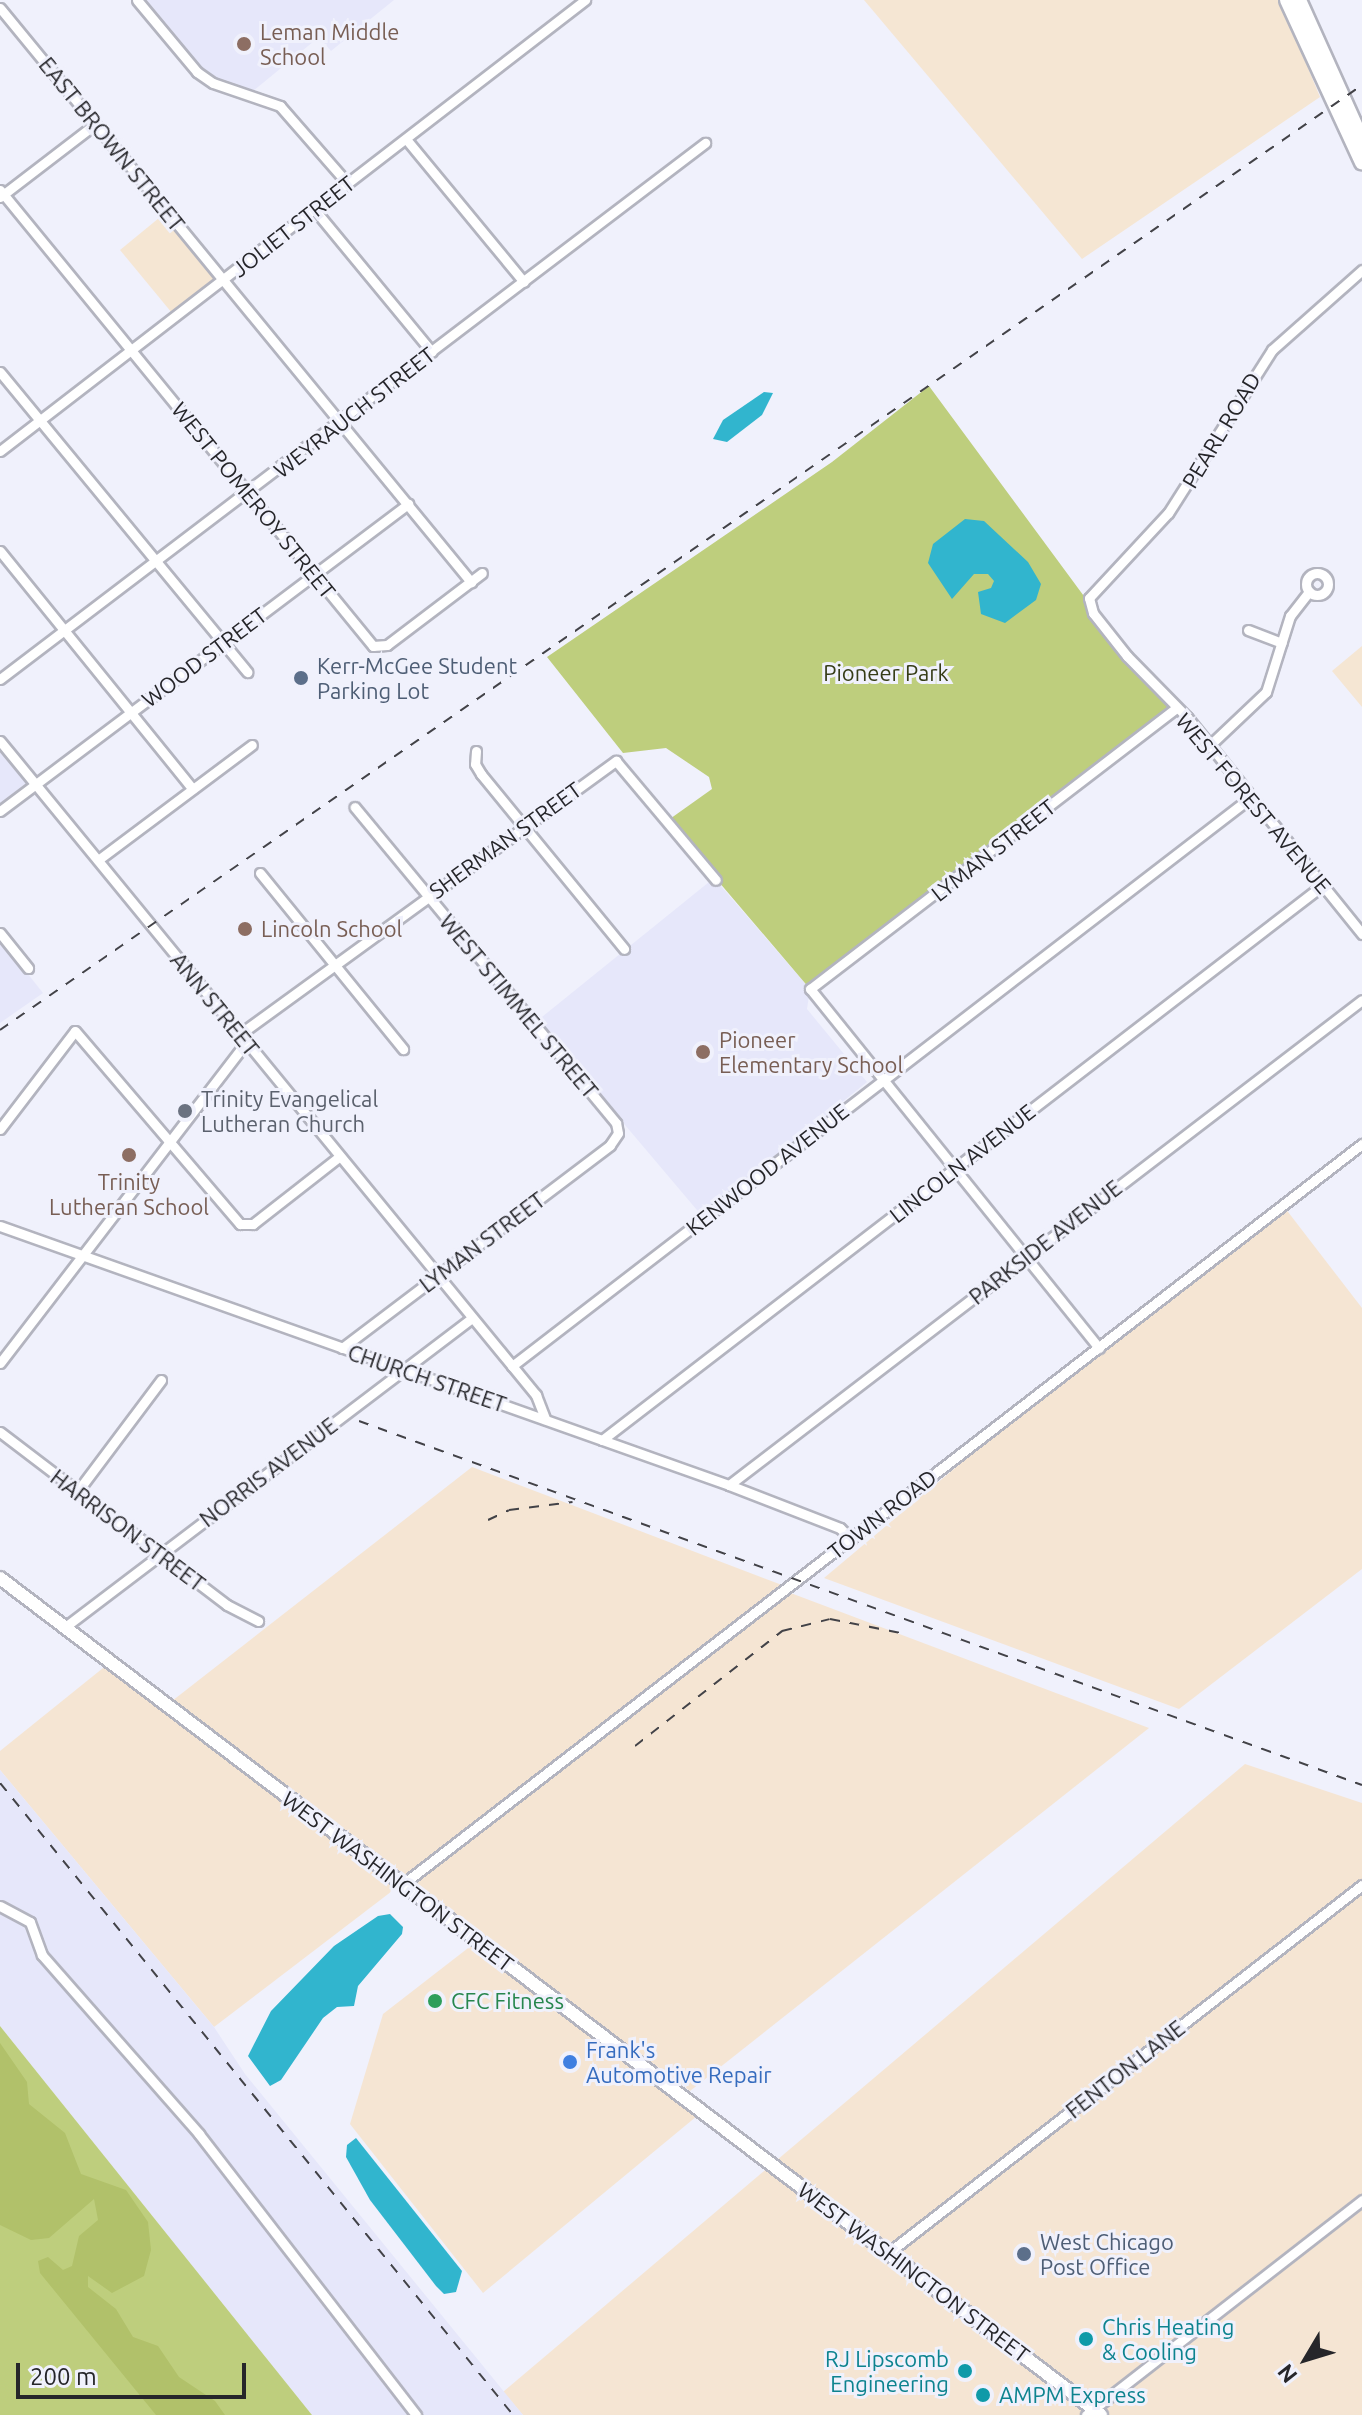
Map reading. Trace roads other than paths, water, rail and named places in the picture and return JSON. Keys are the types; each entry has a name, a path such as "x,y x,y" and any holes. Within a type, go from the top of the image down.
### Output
{"main road":[{"path":"1287,0 1327,95 1362,162"},
{"path":"1299,0 1362,140"},
{"name":"WEST WASHINGTON STREET","path":"0,1578 1094,2413"}],"street":[{"path":"137,0 197,72 213,83 280,106 348,184"},
{"name":"JOLIET STREET","path":"0,451 585,0"},
{"name":"EAST BROWN STREET","path":"0,8 471,582"},
{"path":"1,194 95,124"},
{"path":"406,139 524,282"},
{"name":"WEYRAUCH STREET","path":"0,679 341,423 705,143"},
{"name":"WEST POMEROY STREET","path":"1,194 378,648 471,582"},
{"path":"314,209 432,352"},
{"name":"PEARL ROAD","path":"1089,598 1187,487 1264,359 1362,270"},
{"path":"0,372 247,672"},
{"name":"WOOD STREET","path":"0,811 408,504"},
{"path":"0,551 193,789"},
{"path":"471,582 482,573"},
{"path":"1210,745 1266,692 1290,616 1309,592"},
{"name":"WEST FOREST AVENUE","path":"1089,598 1093,613 1210,745 1362,934"},
{"path":"1248,630 1282,643"},
{"name":"LYMAN STREET","path":"881,1081 810,989 1176,708"},
{"name":"ANN STREET","path":"0,741 545,1407 545,1419"},
{"path":"98,860 252,745"},
{"path":"476,751 475,764 624,949"},
{"name":"SHERMAN STREET","path":"0,1363 170,1140 243,1038 335,964 616,761 716,880"},
{"name":"KENWOOD AVENUE","path":"512,1366 1251,797"},
{"name":"WEST STIMMEL STREET","path":"355,807 616,1123 618,1133"},
{"path":"260,873 403,1049"},
{"name":"LINCOLN AVENUE","path":"602,1440 1323,885"},
{"path":"0,933 28,968"},
{"name":"PARKSIDE AVENUE","path":"729,1485 1362,1000"},
{"path":"0,1129 75,1031 243,1226 253,1224 340,1156"},
{"path":"881,1081 1099,1348"},
{"name":"LYMAN STREET","path":"342,1348 610,1145 618,1133"},
{"name":"TOWN ROAD","path":"403,1884 1362,1144"},
{"name":"CHURCH STREET","path":"0,1226 729,1485 840,1528 851,1539"},
{"name":"NORRIS AVENUE","path":"65,1627 472,1318"},
{"path":"77,1492 161,1380"},
{"name":"HARRISON STREET","path":"0,1432 227,1605 258,1621"},
{"name":"FENTON LANE","path":"888,2253 1362,1885"},
{"path":"0,1906 30,1922 42,1955 199,2134 416,2415"},
{"path":"1094,2413 1362,2200"}],"water":[{"path":"764,392 773,393 762,415 727,442 713,439 723,420"},
{"path":"965,519 984,521 1028,562 1041,584 1036,600 1005,623 981,614 978,592 991,588 994,581 988,574 974,574 952,599 928,563 933,544"},
{"path":"390,1914 403,1927 402,1934 358,1986 354,2006 337,2007 323,2018 281,2080 270,2086 248,2056 271,2011 334,1946 378,1916"},
{"path":"356,2138 462,2271 456,2292 444,2294 436,2286 370,2200 346,2157 347,2145"}],"railway":[{"path":"0,1030 1362,85"},
{"path":"359,1421 1362,1785"},
{"path":"488,1520 509,1510 573,1502"},
{"path":"635,1746 782,1631 830,1619 901,1633"},
{"path":"0,1783 513,2415"}],"place":[{"name":"Leman Middle School","path":"244,44"},
{"name":"Kerr-McGee Student Parking Lot","path":"301,678"},
{"name":"Lincoln School","path":"245,929"},
{"name":"Pioneer Elementary School","path":"703,1052"},
{"name":"Trinity Evangelical Lutheran Church","path":"185,1111"},
{"name":"Trinity Lutheran School","path":"129,1155"},
{"name":"CFC Fitness","path":"435,2001"},
{"name":"Frank's Automotive Repair","path":"570,2062"},
{"name":"West Chicago Post Office","path":"1024,2254"},
{"name":"Chris Heating & Cooling","path":"1086,2339"},
{"name":"RJ Lipscomb Engineering","path":"965,2371"},
{"name":"AMPM Express","path":"983,2395"}],"park label":[{"name":"Pioneer Park","path":"886,673"}]}
